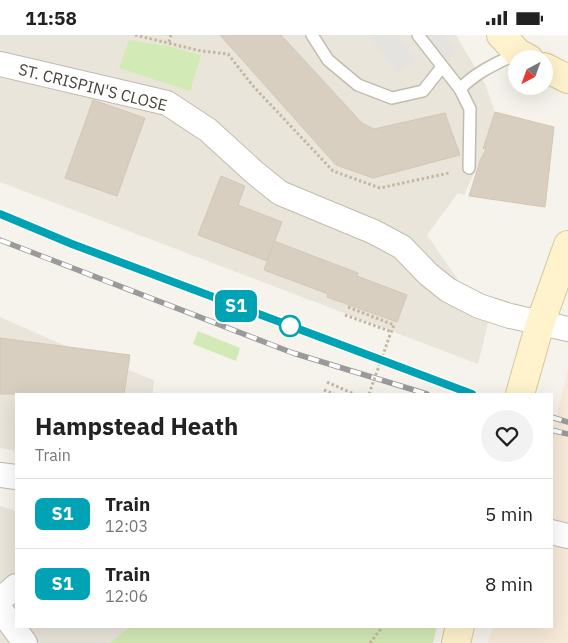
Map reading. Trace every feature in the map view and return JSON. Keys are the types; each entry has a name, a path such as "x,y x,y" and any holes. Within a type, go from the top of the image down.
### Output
{"street":[{"name":"ST. CRISPIN'S CLOSE","path":"0,64 167,103 208,130 280,193 374,232 402,247 448,290 479,306 510,316 568,329"},
{"path":"553,72 568,79"},
{"path":"523,383 540,323 568,245"},
{"path":"0,475 15,477"},
{"path":"553,532 568,536"},
{"path":"0,600 15,587"},
{"path":"0,609 25,643"},
{"path":"456,643 460,628"}],"lane":[{"path":"312,35 328,60 358,85 392,98 423,91 442,67"},
{"path":"418,35 460,89 470,109 469,168"},
{"path":"460,89 470,79 516,49"}],"path":[{"path":"135,35 201,51 228,54 253,86 333,171 380,188 469,168"},
{"path":"169,42 171,35"},
{"path":"348,307 394,325 369,393"},
{"path":"345,315 391,333"},
{"path":"327,382 352,393"},
{"path":"324,389 332,393"},
{"path":"370,643 381,628"}],"shaded area":[{"path":"0,35 456,35 485,84 495,112 480,161 464,195 458,193 427,235 488,323 478,364 0,182"},
{"path":"369,35 397,35 415,60 397,73"},
{"path":"428,35 444,35 456,52 446,59"},
{"path":"0,317 59,343 154,380 153,393 15,393 15,451 0,448"},
{"path":"568,369 568,643 488,643 492,628 553,628 553,428"},
{"path":"0,506 15,511 15,628 129,628 110,643 0,643"}],"green space":[{"path":"129,40 167,46 201,55 190,91 119,68"},
{"path":"198,331 240,348 236,361 193,344"},
{"path":"129,628 437,628 433,643 110,643"}],"building":[{"path":"220,35 281,35 362,123 374,129 445,113 460,155 373,178 336,165"},
{"path":"93,100 145,118 117,196 65,178"},
{"path":"495,112 554,127 545,207 469,196 486,148 483,149"},
{"path":"221,176 245,186 238,205 282,222 267,261 198,235"},
{"path":"274,241 358,273 357,276 407,295 397,322 327,297 328,294 264,270"},
{"path":"0,338 130,355 124,393 0,394"}],"railway":[{"path":"0,214 72,244 469,393"},
{"path":"0,240 293,353 424,393"},
{"path":"553,418 568,422"},
{"path":"553,430 568,434"}],"train":[{"name":"S1","path":"0,214 72,244 469,393"}]}
